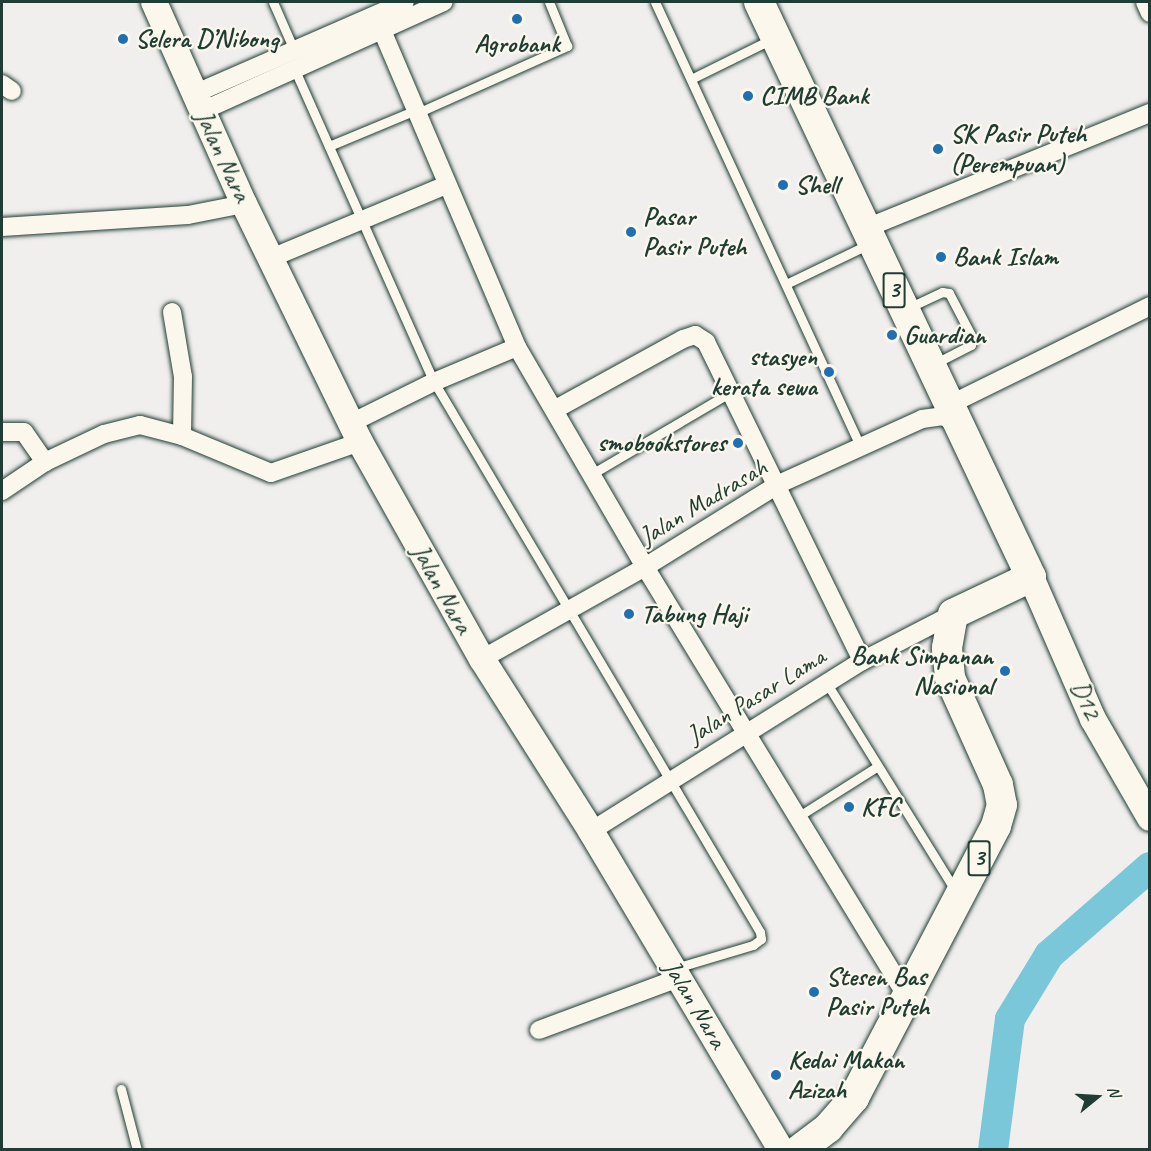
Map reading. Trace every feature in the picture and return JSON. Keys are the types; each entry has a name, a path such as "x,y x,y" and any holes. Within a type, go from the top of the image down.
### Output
{"main road":[{"name":"Jalan Nara","path":"154,2 244,204 355,433 482,659 591,831 781,1149"},
{"name":"3","path":"760,2 867,236 1031,577"},
{"path":"953,615 1031,577"},
{"name":"D12","path":"1031,577 1093,718 1146,811"},
{"name":"3","path":"798,1149 828,1128 854,1098 996,826 1002,805 998,785 950,678 947,648 953,615"}],"street":[{"path":"198,102 294,59 405,2"},
{"path":"294,59 381,28 444,2"},
{"path":"1145,2 1149,13"},
{"path":"381,28 414,113 517,347 645,567 748,730 906,995"},
{"path":"867,236 1149,113"},
{"path":"270,258 446,185"},
{"path":"2,227 188,215 244,204"},
{"path":"953,415 1149,306"},
{"path":"172,312 183,377 182,436"},
{"path":"554,411 695,335 706,342 779,484 862,661"},
{"path":"2,491 45,462 104,434 140,425 182,436 271,473 355,433 434,382 517,347"},
{"name":"Jalan Madrasah","path":"482,659 645,567 779,484 933,415 953,415"},
{"path":"2,432 24,432 45,462"},
{"name":"Jalan Pasar Lama","path":"591,831 826,682 953,615"},
{"path":"539,1030 676,973"}],"lane":[{"path":"273,2 329,146 434,382 760,932 760,939 676,973"},
{"path":"329,146 414,113 567,46 549,2"},
{"path":"655,2 861,447"},
{"path":"691,78 775,38"},
{"path":"786,284 867,236"},
{"path":"903,310 942,292 949,293 972,339 971,345 930,366"},
{"path":"590,475 731,392"},
{"path":"826,682 959,896"},
{"path":"799,816 878,766"},
{"path":"122,1089 137,1149"}],"waterway":[{"path":"993,1150 1010,1019 1049,955 1150,867"}],"place":[{"name":"Agrobank","path":"517,19"},
{"name":"Selera D’Nibong","path":"123,39"},
{"name":"CIMB Bank","path":"748,96"},
{"name":"SK Pasir Puteh (Perempuan)","path":"938,149"},
{"name":"Shell","path":"783,185"},
{"name":"Pasar Pasir Puteh","path":"631,232"},
{"name":"Bank Islam","path":"941,257"},
{"name":"Guardian","path":"892,335"},
{"name":"stasyen kerata sewa","path":"829,372"},
{"name":"smobookstores","path":"738,443"},
{"name":"Tabung Haji","path":"629,614"},
{"name":"Bank Simpanan Nasional","path":"1005,671"},
{"name":"KFC","path":"849,807"},
{"name":"Stesen Bas Pasir Puteh","path":"814,992"},
{"name":"Kedai Makan Azizah","path":"776,1075"}]}
